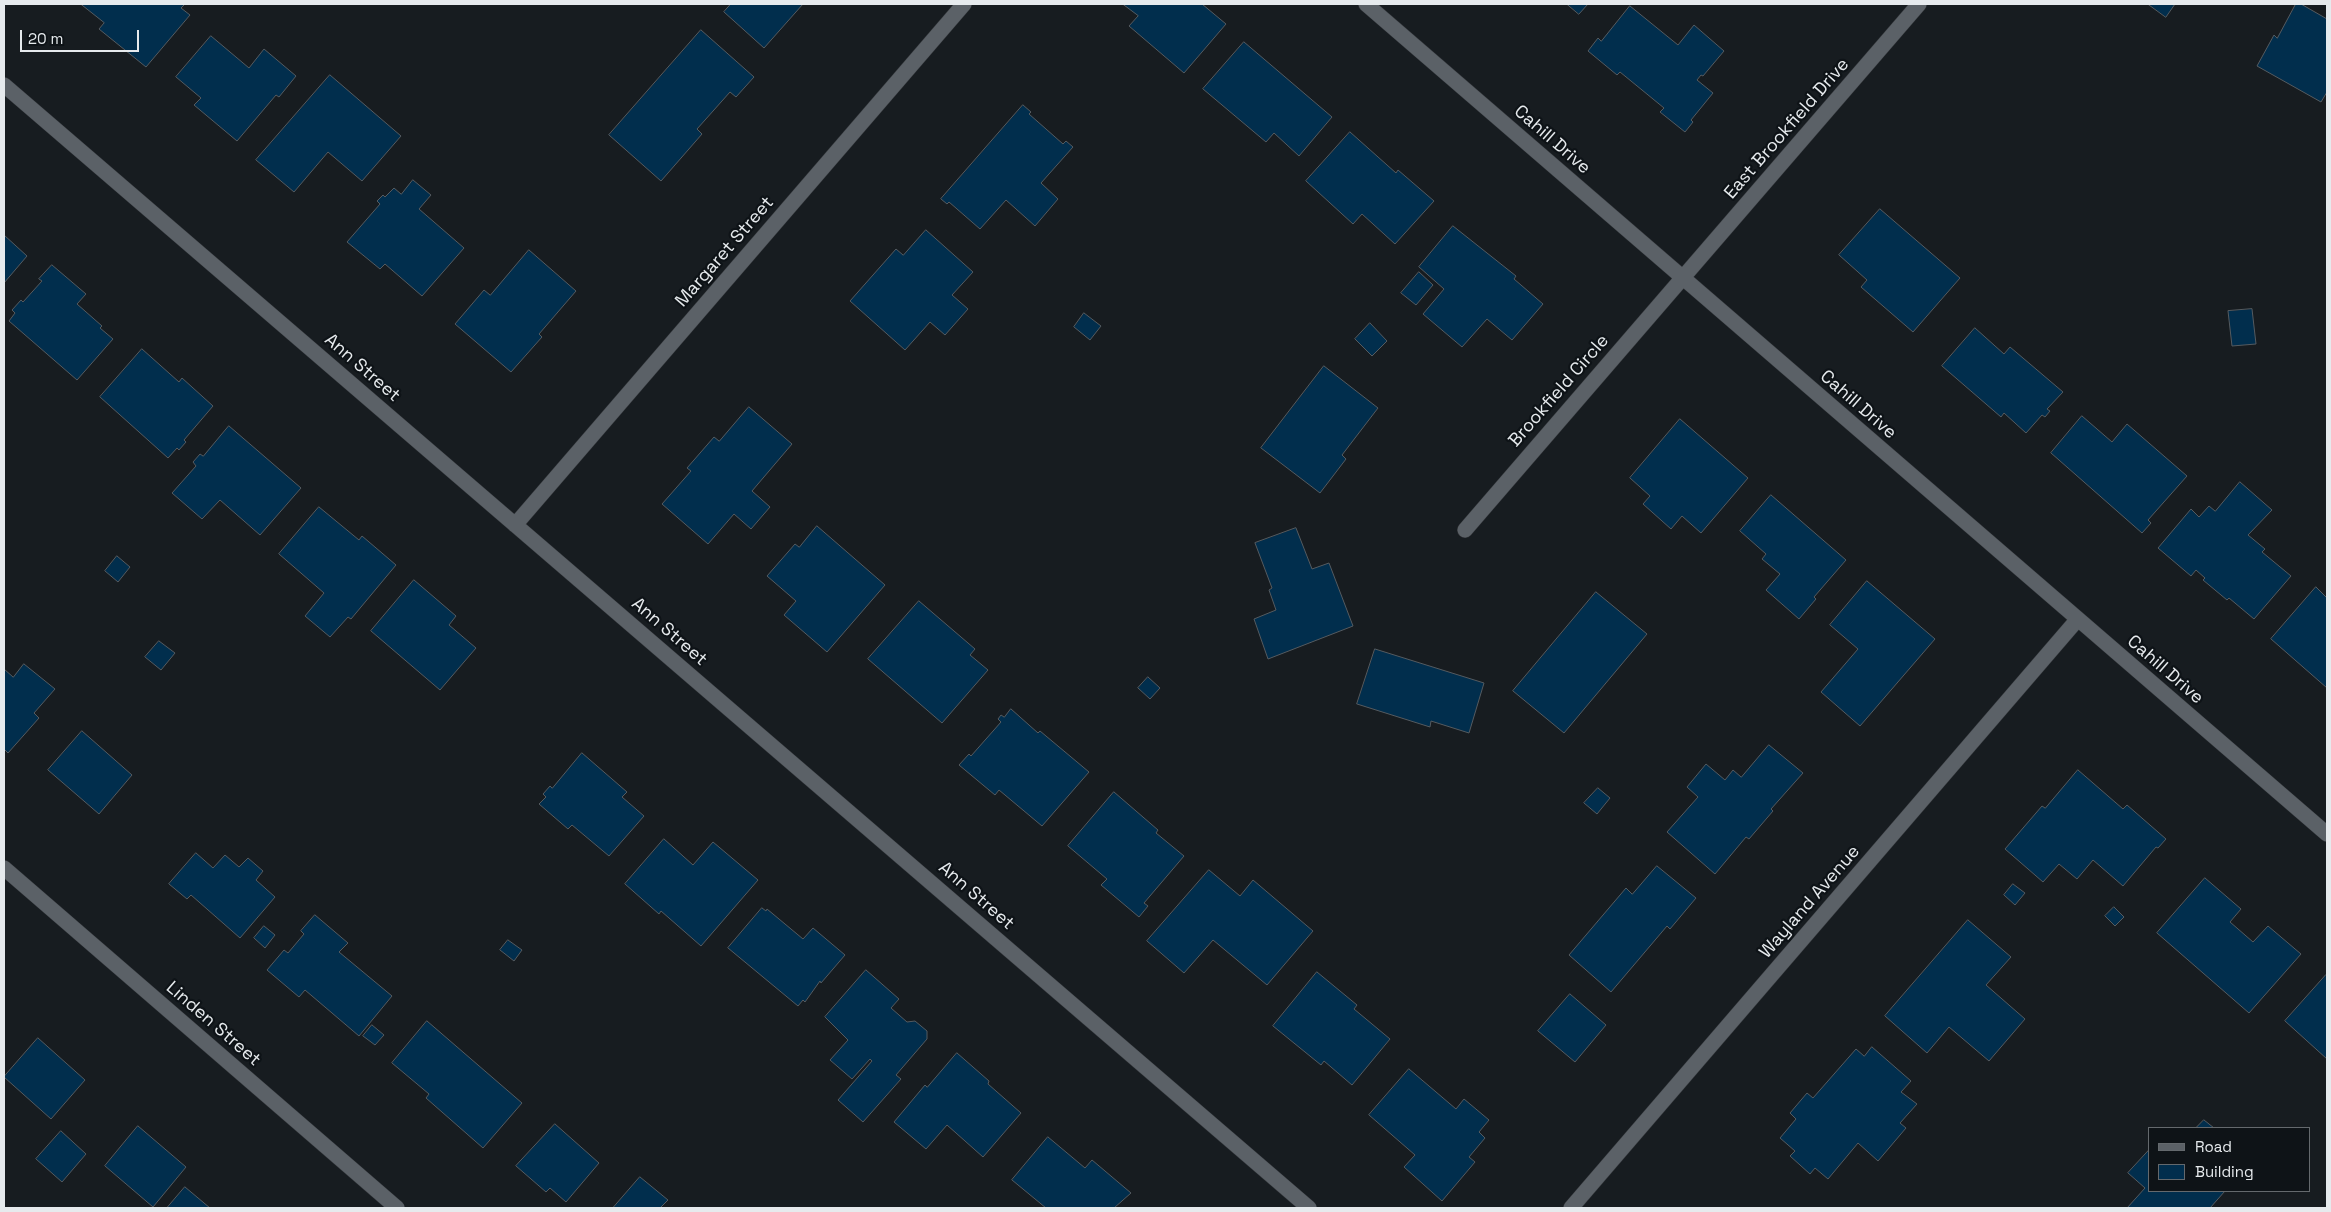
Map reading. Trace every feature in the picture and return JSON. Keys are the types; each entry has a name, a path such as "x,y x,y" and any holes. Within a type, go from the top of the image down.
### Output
{"street":[{"name":"Margaret Street","path":"515,525 964,4"},
{"name":"Cahill Drive","path":"1366,4 2327,834"},
{"name":"East Brookfield Drive","path":"1684,279 1919,4"},
{"name":"Ann Street","path":"4,85 1310,1208"},
{"name":"Brookfield Circle","path":"1465,530 1653,311 1684,279"},
{"name":"Wayland Avenue","path":"1571,1208 2077,620"},
{"name":"Linden Street","path":"4,868 397,1208"}],"building":[{"path":"81,4 185,4 181,8 190,15 146,67 99,29 104,23"},
{"path":"731,4 803,4 764,48 724,12"},
{"path":"1123,4 1202,4 1226,24 1184,73 1129,26 1138,16"},
{"path":"1567,4 1588,4 1579,14"},
{"path":"2148,4 2175,4 2166,17"},
{"path":"2296,4 2301,4 2327,19 2327,92 2321,102 2257,66 2274,35 2277,38"},
{"path":"1630,6 1678,45 1694,25 1724,51 1703,76 1701,75 1697,80 1713,93 1691,120 1693,122 1685,132 1660,112 1664,108 1620,72 1617,75 1588,51 1598,38 1601,41"},
{"path":"701,30 754,77 736,97 730,92 697,129 702,134 661,181 609,135"},
{"path":"211,36 249,68 264,49 296,76 279,97 276,95 237,141 194,105 201,98 176,77"},
{"path":"1244,42 1332,117 1299,156 1274,133 1266,142 1203,89"},
{"path":"330,75 401,136 362,181 328,152 294,192 256,160"},
{"path":"1023,105 1031,112 1029,114 1063,144 1066,141 1073,147 1041,183 1058,199 1035,226 1006,200 980,229 949,202 947,204 941,199"},
{"path":"1350,132 1396,173 1398,170 1434,201 1395,244 1362,214 1353,224 1306,181"},
{"path":"413,180 431,195 419,209 464,248 422,296 385,264 380,269 347,242 380,204 377,201 383,195 385,197 394,188 401,194"},
{"path":"1880,209 1960,278 1913,332 1861,287 1867,280 1839,255"},
{"path":"1453,226 1516,276 1514,279 1543,304 1512,340 1487,319 1462,347 1423,314 1444,289 1419,267"},
{"path":"926,230 973,272 952,295 968,309 945,335 930,322 905,350 850,301 896,249 903,255"},
{"path":"4,235 27,256 4,283"},
{"path":"529,250 576,291 539,334 542,337 511,372 455,324 484,290 490,295"},
{"path":"52,265 86,294 77,304 102,326 100,328 113,339 77,380 9,321 15,313 12,310 21,300 23,302 42,281 39,279"},
{"path":"1419,272 1433,285 1416,305 1401,293"},
{"path":"2252,309 2256,344 2232,346 2228,311"},
{"path":"1084,313 1101,326 1090,340 1074,327"},
{"path":"1370,323 1387,341 1372,356 1355,339"},
{"path":"1975,328 2004,354 2010,347 2063,392 2047,409 2050,411 2045,417 2042,415 2026,433 2004,413 2001,417 1942,366"},
{"path":"142,349 179,382 182,378 213,406 184,440 186,442 168,458 100,397"},
{"path":"1324,366 1378,408 1342,455 1346,459 1320,493 1261,448"},
{"path":"749,407 792,444 752,491 770,507 751,529 734,514 708,544 662,504 691,471 687,468 714,437 719,441"},
{"path":"2082,416 2112,442 2127,424 2187,476 2148,520 2151,523 2142,533 2051,453"},
{"path":"1680,419 1748,478 1701,533 1682,516 1671,529 1643,504 1650,496 1630,478"},
{"path":"229,426 301,488 260,535 220,500 202,519 172,493 196,466 193,462 200,454 203,456"},
{"path":"2240,482 2272,510 2248,535 2265,549 2262,552 2291,576 2254,619 2203,580 2205,578 2196,570 2191,576 2158,548 2191,509 2199,517 2209,506 2215,511"},
{"path":"1771,495 1846,560 1814,597 1816,599 1799,619 1766,590 1780,574 1762,559 1766,554 1740,531"},
{"path":"319,507 359,540 362,536 396,565 351,619 348,617 330,637 305,616 324,593 279,554"},
{"path":"817,526 885,585 827,652 784,615 796,601 767,576 795,544 799,547"},
{"path":"1296,528 1312,569 1329,563 1353,626 1268,659 1254,619 1276,610 1269,590 1272,588 1255,543"},
{"path":"117,556 130,567 118,582 105,571"},
{"path":"414,580 456,616 449,625 476,648 440,690 371,631"},
{"path":"1867,581 1935,639 1860,726 1821,692 1858,649 1830,625"},
{"path":"2316,587 2327,598 2327,688 2271,639"},
{"path":"1596,592 1647,634 1564,733 1513,691"},
{"path":"919,601 975,649 970,655 988,670 942,723 868,659"},
{"path":"159,641 175,653 161,670 145,657"},
{"path":"1375,649 1484,683 1469,733 1431,721 1430,727 1357,704"},
{"path":"24,664 55,689 34,713 39,718 8,753 4,749 4,669 13,677"},
{"path":"1148,677 1160,688 1150,699 1138,688"},
{"path":"1011,709 1038,733 1040,731 1089,772 1042,826 999,790 995,795 959,765 969,754 971,756 1001,722 998,719 1001,715 1004,717"},
{"path":"82,731 132,775 99,814 48,770"},
{"path":"1769,745 1803,773 1771,809 1773,811 1749,839 1746,837 1715,874 1667,832 1698,797 1687,787 1706,764 1725,780 1733,770 1741,777"},
{"path":"582,753 627,792 622,797 644,816 609,856 572,825 568,829 539,804 546,797 543,794 550,786 552,788"},
{"path":"2078,770 2123,809 2127,805 2166,839 2158,848 2156,847 2123,886 2093,860 2077,879 2059,864 2043,882 2005,849 2042,806 2045,808"},
{"path":"1598,788 1610,798 1597,814 1584,803"},
{"path":"1114,792 1158,830 1156,833 1184,856 1144,903 1148,906 1139,917 1101,885 1107,879 1068,846"},
{"path":"664,839 693,865 713,842 758,880 701,946 661,911 659,914 625,884"},
{"path":"196,853 213,868 225,855 239,867 248,858 263,871 256,880 275,897 240,938 191,895 187,899 169,884"},
{"path":"1657,866 1696,898 1670,929 1667,926 1611,992 1569,955 1626,888 1632,894"},
{"path":"1209,870 1240,896 1253,880 1313,931 1267,985 1213,940 1184,973 1147,941"},
{"path":"2205,878 2241,909 2230,922 2253,942 2268,926 2301,954 2249,1013 2157,933"},
{"path":"2013,884 2025,893 2015,905 2004,895"},
{"path":"2114,907 2124,917 2115,926 2105,916"},
{"path":"762,908 766,911 767,909 803,939 813,928 845,955 821,983 820,981 805,1002 803,1000 798,1006 728,948"},
{"path":"315,915 348,943 339,952 392,996 359,1036 305,990 299,997 267,970 284,950 288,953 304,934 301,931"},
{"path":"1968,920 2011,957 1986,985 2025,1019 1989,1061 1949,1027 1927,1053 1885,1016"},
{"path":"264,926 275,935 265,948 254,938"},
{"path":"508,940 522,950 514,961 500,950"},
{"path":"866,970 899,999 891,1008 907,1022 915,1021 927,1031 927,1039 896,1075 901,1079 863,1122 838,1100 872,1061 870,1059 852,1079 830,1060 848,1040 825,1017"},
{"path":"1317,972 1357,1005 1354,1009 1390,1039 1352,1085 1324,1061 1321,1065 1273,1026"},
{"path":"2327,976 2327,1059 2285,1021"},
{"path":"1570,994 1606,1025 1575,1062 1538,1031"},
{"path":"427,1021 522,1103 483,1148 426,1098 429,1094 392,1063"},
{"path":"372,1025 384,1035 375,1045 363,1036"},
{"path":"38,1038 85,1080 51,1119 4,1077"},
{"path":"1872,1047 1911,1081 1901,1092 1917,1104 1900,1123 1906,1128 1878,1161 1858,1143 1828,1179 1815,1168 1810,1174 1790,1156 1795,1151 1780,1138 1796,1119 1790,1113 1807,1093 1813,1098 1856,1049 1864,1056"},
{"path":"957,1053 1021,1113 983,1157 947,1125 926,1149 894,1122 925,1085 927,1087"},
{"path":"1409,1069 1456,1109 1464,1099 1489,1120 1479,1132 1485,1138 1469,1157 1475,1162 1442,1201 1404,1167 1415,1155 1369,1115"},
{"path":"2204,1120 2213,1127 2197,1127"},
{"path":"555,1124 599,1163 566,1202 550,1188 546,1192 516,1166"},
{"path":"138,1126 186,1167 153,1207 105,1166"},
{"path":"61,1131 86,1154 62,1182 36,1159"},
{"path":"1048,1137 1085,1168 1092,1160 1131,1193 1114,1208 1046,1208 1012,1180"},
{"path":"2148,1151 2148,1192 2224,1192 2210,1208 2127,1208 2145,1188 2128,1173"},
{"path":"640,1177 668,1200 660,1208 613,1208"},
{"path":"185,1187 210,1208 167,1208"}]}
